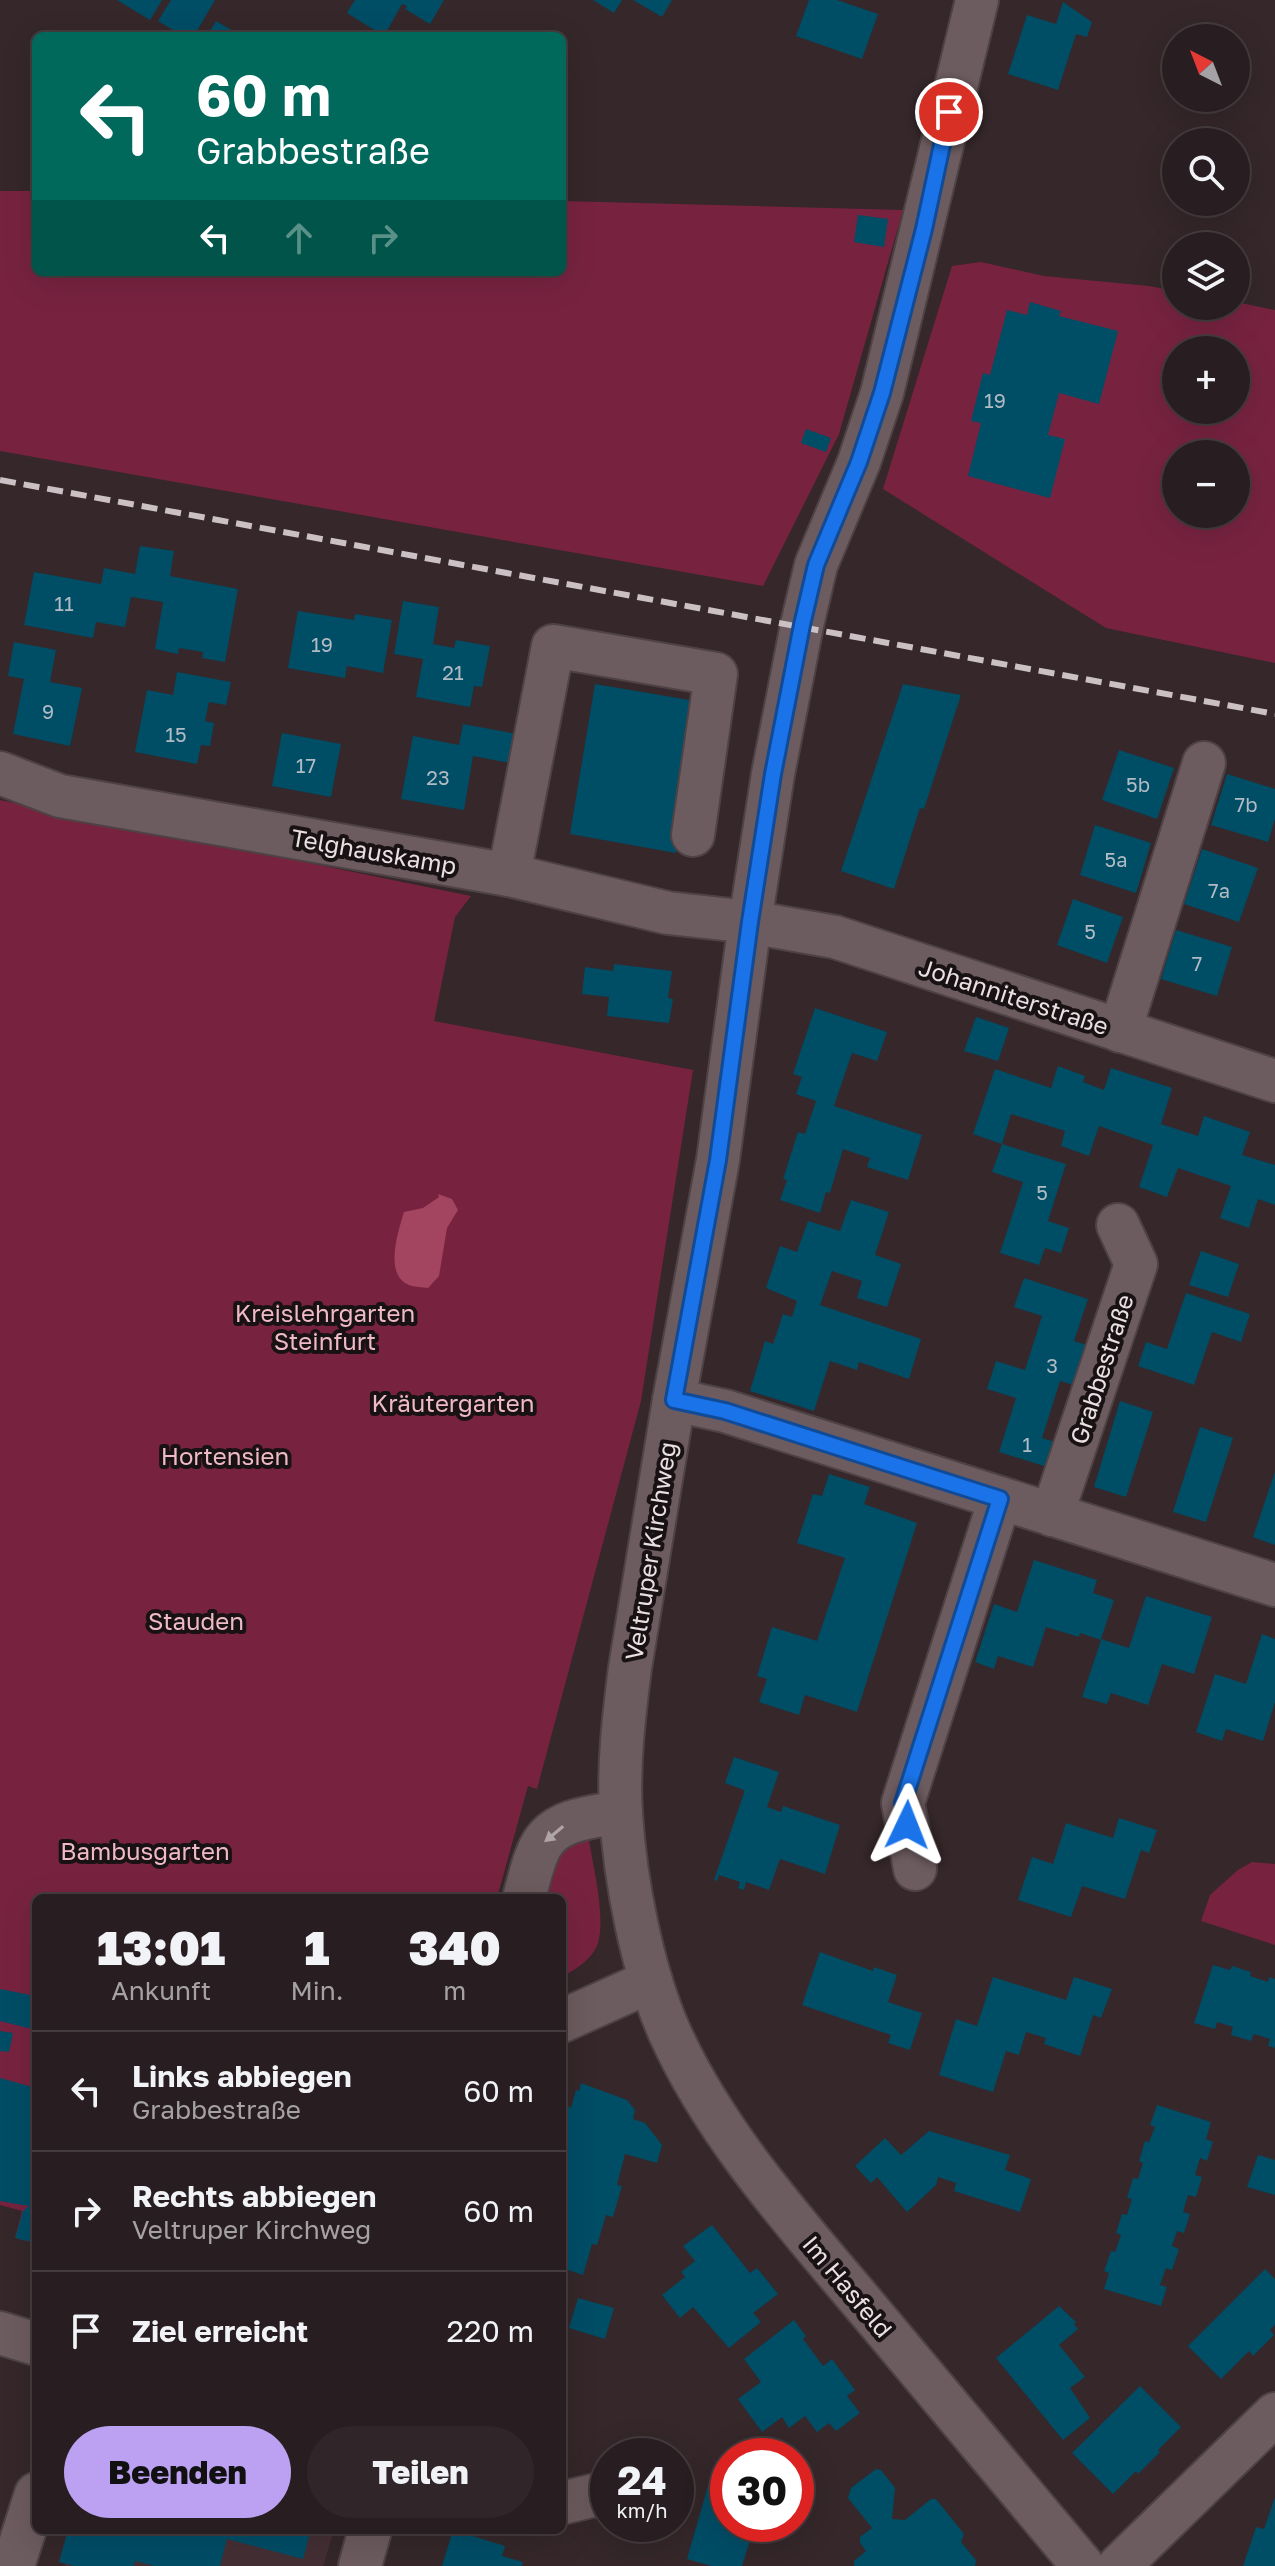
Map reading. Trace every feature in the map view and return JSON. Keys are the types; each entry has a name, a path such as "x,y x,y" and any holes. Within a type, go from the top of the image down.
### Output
{"street":[{"name":"Veltruper Kirchweg","path":"651,1981 631,1891 621,1812 625,1712 674,1400 718,1160 773,774 816,565 859,462 882,393 977,0"},
{"path":"509,875 553,646 716,674 693,835"},
{"path":"1120,1031 1204,763"},
{"name":"Telghauskamp","path":"0,773 60,796 509,875 668,913 750,922"},
{"name":"Johanniterstraße","path":"750,922 835,937 1275,1081"},
{"name":"Grabbestraße","path":"1052,1515 1136,1264 1118,1225"},
{"path":"674,1400 725,1411 1275,1585"},
{"path":"915,1869 903,1803 1000,1499"},
{"path":"525,1894 541,1845 552,1832 570,1822 621,1812"},
{"path":"566,2019 651,1981"},
{"name":"Im Hasfeld","path":"651,1981 670,2032 704,2096 748,2162 1083,2566"},
{"path":"0,2333 32,2343"},
{"path":"1119,2566 1275,2414"},
{"path":"566,2502 590,2496"},
{"path":"13,2566 32,2507"},
{"path":"360,2566 369,2534"}],"shaded area":[{"path":"438,1194 452,1199 458,1210 447,1228 439,1276 428,1288 411,1286 401,1280 395,1262 404,1212 423,1208 439,1197"},
{"path":"67,2534 333,2534 323,2566 65,2566 59,2562"}],"green space":[{"path":"0,191 32,191 32,276 566,276 566,201 903,210 839,434 763,586 0,451"},
{"path":"981,262 1044,276 1162,288 1162,320 1250,320 1250,305 1275,310 1275,663 1106,628 883,489 952,266"},
{"name":"Kreislehrgarten Steinfurt","path":"0,800 471,896 455,917 434,1021 693,1070 641,1401 537,1789 528,1786 498,1894 32,1894 32,2242 15,2238 22,2211 0,2205"},
{"path":"589,1840 601,1926 596,1948 566,1975 566,1894 538,1894 543,1878 567,1846"},
{"path":"1252,1862 1275,1864 1275,1945 1201,1921 1210,1895"}],"building":[{"path":"117,0 162,0 150,20"},
{"path":"171,0 215,0 196,32 176,32 158,21"},
{"path":"355,0 444,0 430,24 402,4 386,32 378,32 347,13"},
{"path":"593,0 622,0 614,13"},
{"path":"633,0 672,0 662,17"},
{"path":"809,0 837,0 878,14 862,59 796,36"},
{"path":"1063,2 1092,22 1087,37 1076,34 1058,90 1008,74 1027,15 1056,24"},
{"path":"216,21 235,32 209,32"},
{"path":"858,215 888,219 884,247 854,242"},
{"path":"1030,302 1061,311 1059,316 1118,331 1099,404 1059,393 1048,435 1065,439 1050,498 968,476 981,423 971,421 983,373 990,375 1007,310 1027,315"},
{"path":"806,429 831,438 826,452 801,443"},
{"path":"140,546 174,551 170,576 238,589 225,662 202,658 203,652 179,648 178,654 155,649 163,602 131,597 125,627 96,622 93,638 24,625 34,572 101,584 104,568 135,574"},
{"path":"403,601 439,607 433,644 454,648 456,640 490,646 482,687 474,686 470,707 416,697 423,659 394,654"},
{"path":"298,611 354,620 355,614 392,620 383,673 347,666 345,678 288,668"},
{"path":"14,642 56,650 50,682 82,688 70,746 13,734 24,679 8,676"},
{"path":"177,672 231,682 226,705 209,702 205,721 214,723 210,746 201,745 197,764 135,752 147,690 173,695"},
{"path":"595,684 701,702 676,853 570,834"},
{"path":"903,684 961,695 894,889 841,871"},
{"path":"463,724 516,734 510,763 473,756 464,810 401,799 413,736 459,745"},
{"path":"282,733 341,744 331,797 272,786"},
{"path":"1119,750 1174,768 1157,819 1102,800"},
{"path":"1227,774 1275,789 1275,819 1268,842 1211,825"},
{"path":"1095,825 1151,843 1136,893 1080,875"},
{"path":"1202,849 1258,868 1239,922 1184,904"},
{"path":"1073,899 1123,917 1107,963 1057,945"},
{"path":"1176,930 1232,947 1217,996 1161,979"},
{"path":"614,964 672,971 668,998 673,999 669,1023 607,1016 609,997 582,994 585,967 613,971"},
{"path":"815,1008 887,1032 877,1061 852,1053 834,1106 922,1135 908,1180 867,1167 870,1158 843,1149 830,1193 826,1192 820,1213 780,1200 787,1180 783,1179 798,1132 805,1134 816,1101 796,1094 802,1077 793,1074"},
{"path":"976,1017 1009,1028 998,1061 964,1051"},
{"path":"1058,1066 1085,1076 1083,1082 1104,1090 1111,1068 1172,1088 1161,1124 1198,1136 1204,1116 1250,1132 1242,1155 1275,1165 1275,1205 1258,1199 1249,1228 1220,1218 1231,1186 1178,1168 1167,1197 1139,1187 1153,1145 1099,1126 1089,1156 1061,1146 1065,1131 1011,1114 1002,1144 973,1134 995,1069 1051,1088"},
{"path":"1002,1144 1066,1164 1048,1221 1069,1228 1061,1253 1045,1248 1039,1265 1000,1253 1023,1182 992,1172"},
{"path":"851,1200 889,1212 875,1255 901,1264 887,1307 857,1298 862,1281 832,1271 820,1305 921,1339 909,1379 859,1362 857,1370 830,1361 814,1411 750,1391 765,1341 773,1344 783,1314 792,1317 797,1301 766,1288 780,1246 797,1252 808,1221 840,1231"},
{"path":"1201,1251 1239,1264 1228,1297 1189,1285"},
{"path":"1024,1278 1088,1299 1074,1341 1096,1348 1084,1388 1060,1381 1042,1438 1065,1445 1057,1470 999,1452 1016,1398 987,1389 996,1361 1025,1370 1042,1316 1014,1307"},
{"path":"1186,1293 1250,1314 1241,1342 1212,1332 1194,1385 1138,1366 1146,1342 1167,1349"},
{"path":"1120,1401 1153,1412 1126,1497 1094,1487"},
{"path":"1200,1427 1233,1438 1206,1522 1173,1512"},
{"path":"1275,1472 1275,1545 1253,1537"},
{"path":"829,1474 870,1487 864,1504 917,1523 857,1712 805,1695 799,1715 759,1702 767,1679 757,1676 772,1627 817,1641 845,1558 797,1543 813,1494 822,1496"},
{"path":"1034,1560 1097,1580 1093,1593 1114,1600 1101,1639 1129,1648 1146,1596 1212,1617 1194,1674 1162,1664 1148,1705 1111,1693 1107,1704 1082,1697 1101,1640 1046,1627 1033,1667 998,1656 994,1669 975,1662 994,1604 1017,1612"},
{"path":"1262,1634 1275,1639 1275,1702 1263,1741 1226,1729 1222,1741 1196,1732 1215,1674 1246,1684"},
{"path":"734,1757 779,1772 767,1807 781,1812 783,1806 840,1825 825,1874 780,1859 769,1890 746,1882 744,1890 738,1888 740,1882 719,1875 717,1881 714,1880 744,1793 744,1790 725,1783"},
{"path":"1119,1818 1157,1830 1149,1853 1141,1850 1125,1899 1082,1886 1071,1917 1018,1900 1032,1857 1053,1864 1066,1823 1113,1838"},
{"path":"820,1952 873,1971 874,1967 897,1975 888,2002 922,2013 910,2050 888,2043 891,2035 802,2005"},
{"path":"1213,1965 1230,1970 1232,1966 1268,1982 1269,1977 1275,1979 1275,2048 1268,2046 1270,2039 1254,2034 1251,2041 1231,2035 1233,2027 1217,2022 1215,2029 1194,2023"},
{"path":"993,1977 1066,2000 1074,1977 1112,1989 1101,2018 1093,2015 1080,2056 1044,2044 1046,2038 1026,2032 1019,2055 1006,2051 993,2092 939,2075 956,2019 977,2026"},
{"path":"0,1989 32,1995 32,2029 0,2021"},
{"path":"0,2031 13,2033 9,2052 0,2051"},
{"path":"0,2078 32,2087 32,2242 15,2238 23,2211 29,2206 0,2201"},
{"path":"581,2083 627,2100 635,2110 633,2119 645,2123 662,2145 657,2163 625,2154 617,2185 622,2186 613,2217 606,2215 597,2245 592,2244 583,2275 566,2269 566,2109 567,2106 571,2108 576,2090 579,2091"},
{"path":"1157,2105 1211,2122 1206,2139 1213,2142 1207,2161 1200,2158 1195,2175 1202,2177 1196,2197 1188,2195 1183,2212 1190,2214 1184,2233 1177,2231 1172,2246 1179,2249 1172,2270 1166,2268 1160,2285 1167,2287 1161,2306 1104,2289 1109,2273 1104,2271 1121,2235 1116,2233 1122,2214 1127,2215 1132,2199 1127,2198 1133,2178 1138,2179 1145,2141 1149,2142 1155,2127 1150,2125"},
{"path":"929,2131 1010,2155 1005,2170 1031,2179 1020,2212 954,2191 956,2183 938,2177 936,2185 907,2212 877,2177 871,2183 855,2166 885,2138 901,2155"},
{"path":"1258,2155 1275,2160 1275,2195 1247,2187"},
{"path":"712,2225 750,2273 757,2268 778,2294 753,2313 761,2322 729,2348 693,2307 680,2318 662,2295 685,2277 681,2272 695,2261 683,2246"},
{"path":"1265,2269 1275,2279 1275,2325 1270,2330 1274,2335 1253,2356 1249,2351 1221,2379 1188,2346"},
{"path":"578,2298 614,2308 605,2339 569,2328"},
{"path":"1059,2306 1076,2322 1074,2324 1078,2329 1059,2345 1085,2377 1070,2388 1090,2418 1063,2440 996,2358"},
{"path":"794,2320 806,2336 803,2339 823,2366 832,2359 855,2390 847,2396 860,2413 836,2431 829,2423 817,2432 805,2416 789,2428 782,2417 762,2432 738,2399 761,2382 744,2359"},
{"path":"1140,2386 1181,2427 1138,2474 1136,2471 1113,2494 1072,2453"},
{"path":"876,2469 881,2470 895,2488 892,2519 905,2520 931,2499 936,2499 964,2534 961,2542 976,2560 975,2566 854,2566 854,2561 866,2551 860,2537 872,2528 848,2498 851,2488"},
{"path":"710,2487 710,2542 750,2542 742,2566 711,2566 687,2559"},
{"path":"1275,2497 1275,2566 1243,2566 1256,2527 1264,2529"},
{"path":"67,2534 310,2534 303,2559 227,2539 220,2566 154,2566 135,2561 134,2566 74,2566 59,2562"},
{"path":"452,2534 466,2534 505,2546 502,2556 523,2562 522,2566 442,2566"}],"railway":[{"path":"0,480 1275,714"}],"route":[{"path":"907,1825 903,1803 1000,1499 725,1411 674,1400 718,1160 773,774 802,625 816,565 859,462 882,393 924,229 949,112"}],"park label":[{"name":"Kräutergarten","path":"453,1402"},
{"name":"Hortensien","path":"225,1455"},
{"name":"Stauden","path":"196,1620"},
{"name":"Bambusgarten","path":"145,1850"}]}
